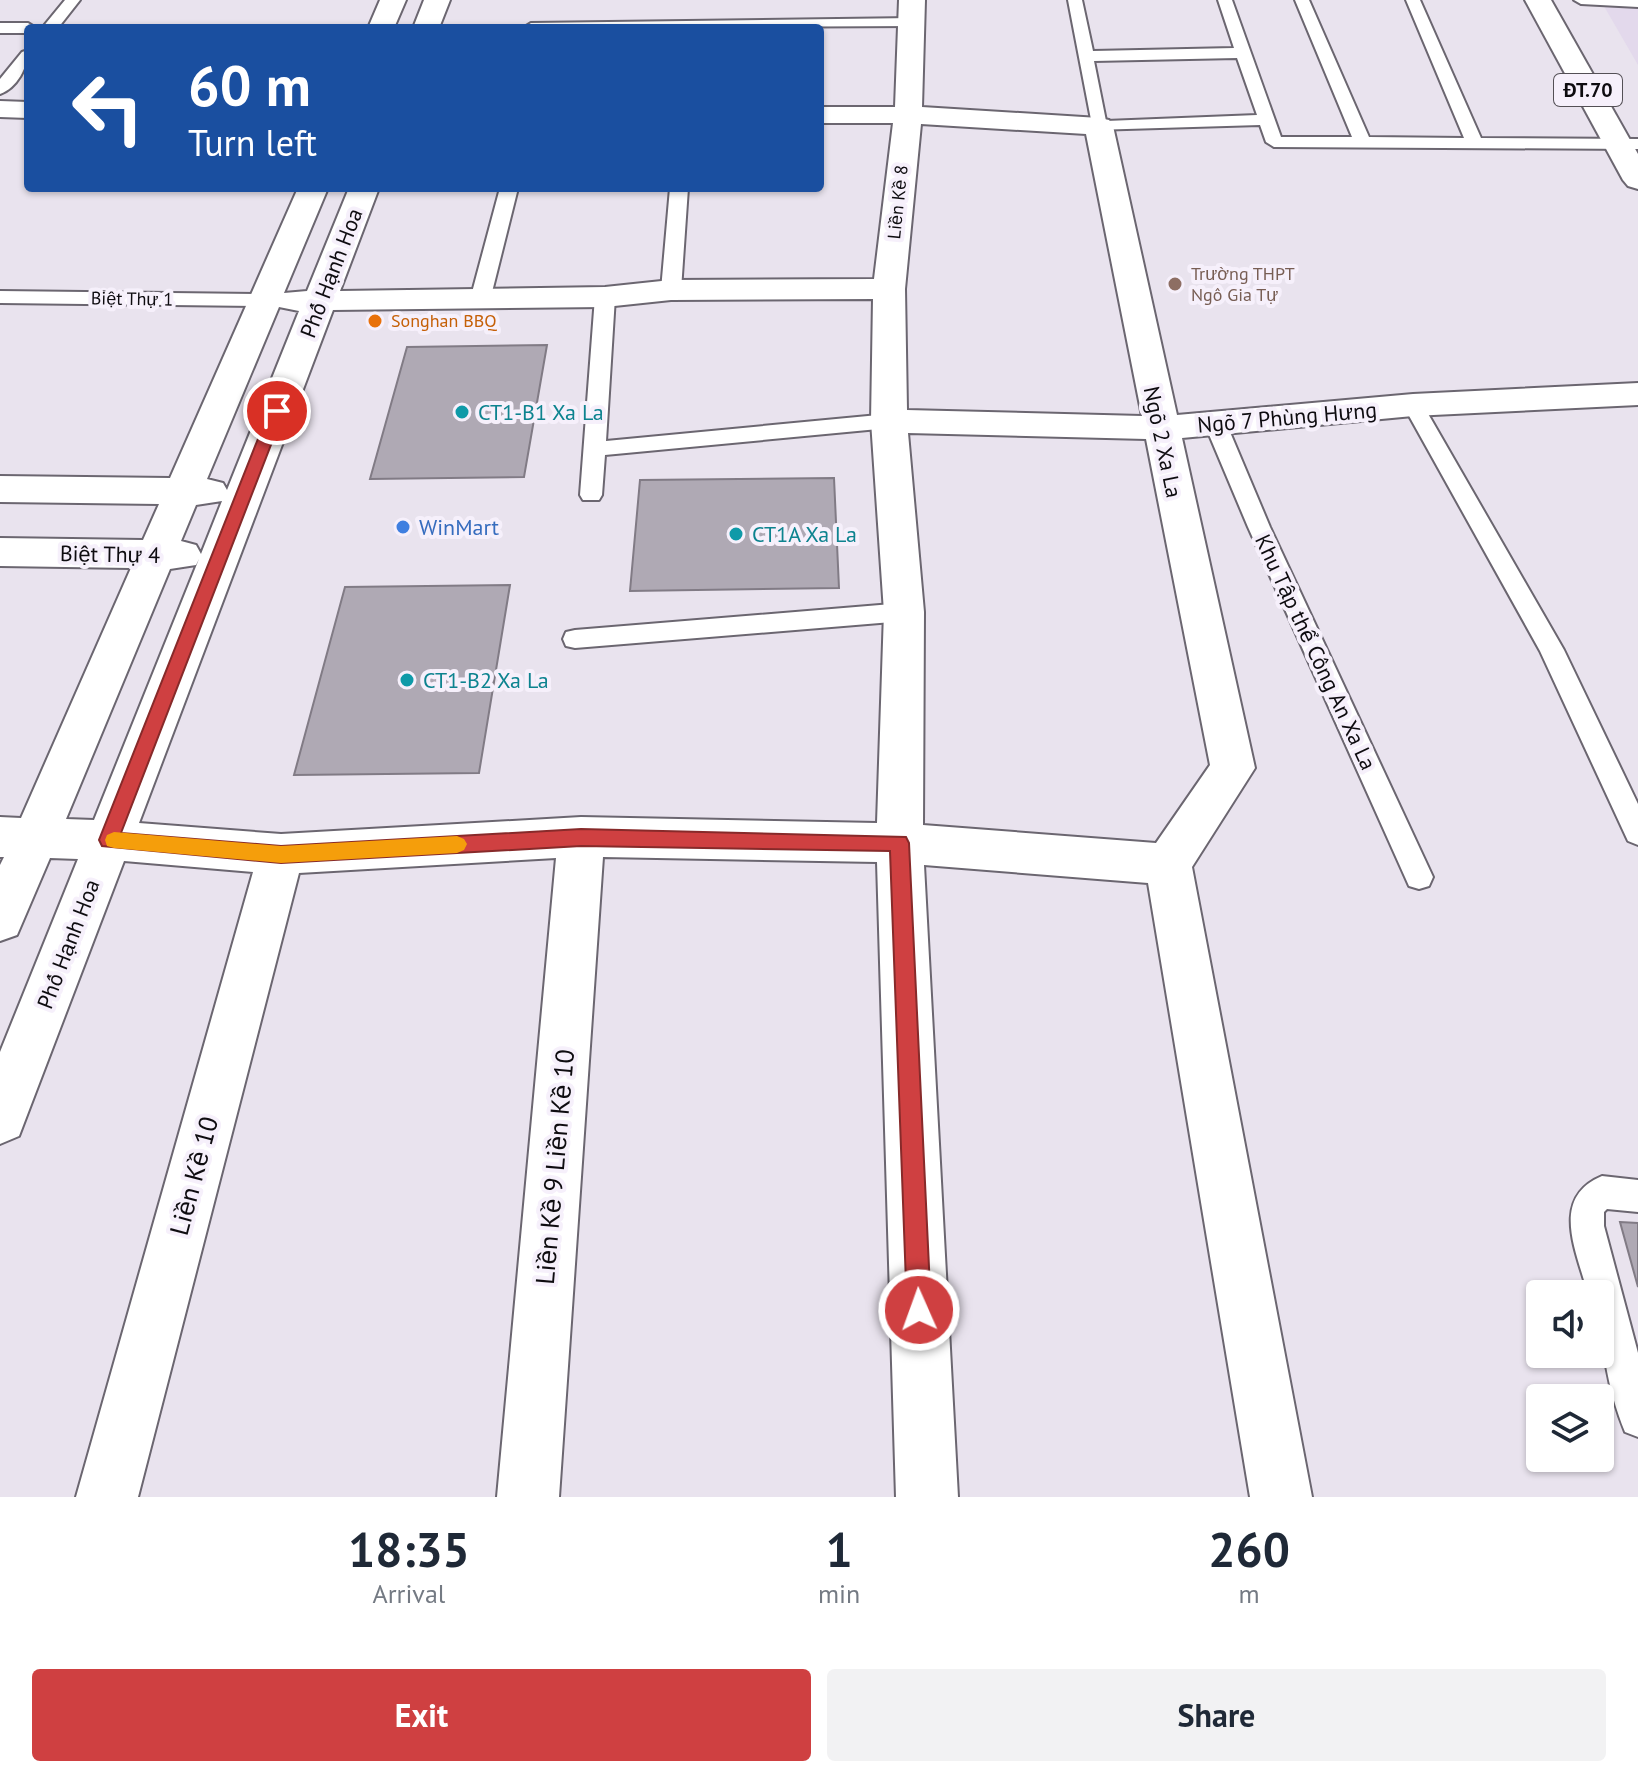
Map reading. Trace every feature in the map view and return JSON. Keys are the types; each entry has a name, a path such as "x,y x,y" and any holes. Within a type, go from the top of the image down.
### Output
{"street":[{"path":"383,24 393,0"},
{"path":"428,24 437,0"},
{"name":"ĐT.70","path":"1538,0 1628,143 1638,180"},
{"name":"Liền Kề 8","path":"912,12 908,115 889,289 889,421 904,612 900,843 927,1497"},
{"path":"0,109 24,110"},
{"path":"824,115 908,115 1099,126"},
{"name":"Ngõ 2 Xa La","path":"1099,126 1233,768 1168,864"},
{"path":"0,920 18,837 156,554 311,192"},
{"name":"Phố Hạnh Hoa","path":"0,1118 362,192"},
{"path":"265,300 480,300 605,297 671,290 889,289"},
{"name":"Ngõ 7 Phùng Hưng","path":"889,421 1160,428 1413,405 1638,394"},
{"path":"0,489 244,492"},
{"name":"Biệt Thự 4","path":"0,552 220,555"},
{"path":"18,837 109,840 281,854 581,837 900,843 1168,864 1281,1497"},
{"name":"Liền Kề 9 Liền Kề 10","path":"528,1497 581,837"},
{"name":"Liền Kề 10","path":"107,1497 281,854"}],"lane":[{"path":"53,24 73,0"},
{"name":"Ngõ 2 Xa La","path":"1075,0 1099,126"},
{"path":"1225,0 1274,142 1628,143"},
{"path":"1302,0 1362,141"},
{"path":"1413,0 1474,141"},
{"path":"1581,0 1638,3"},
{"path":"626,24 912,12"},
{"path":"0,28 24,28"},
{"path":"1084,56 1242,53"},
{"path":"0,89 24,60"},
{"path":"1099,126 1265,120"},
{"path":"480,300 508,192"},
{"path":"671,290 679,192"},
{"name":"Biệt Thự 1","path":"0,297 265,300"},
{"path":"591,495 605,297"},
{"path":"1413,405 1552,650 1638,833"},
{"path":"594,449 889,421"},
{"name":"Khu Tập thể Công An Xa La","path":"1216,425 1419,877"},
{"path":"575,639 904,612"},
{"path":"1638,1196 1602,1192 1588,1204 1587,1226 1638,1419"}],"shaded area":[{"path":"1638,0 1638,65 1601,1"}],"building":[{"name":"CT1-B1 Xa La","path":"547,345 524,477 370,479 407,347"},
{"name":"CT1A Xa La","path":"834,478 839,588 630,591 640,480"},
{"name":"CT1-B2 Xa La","path":"510,585 479,773 294,775 345,587"},
{"path":"1620,1222 1638,1223 1638,1287"}],"slow traffic":[{"path":"114,840 281,854 457,844"}],"place":[{"name":"Trường THPT Ngô Gia Tự","path":"1175,284"},
{"name":"Songhan BBQ","path":"375,321"},
{"name":"CT1-B1 Xa La","path":"462,412"},
{"name":"WinMart","path":"403,527"},
{"name":"CT1A Xa La","path":"736,534"},
{"name":"CT1-B2 Xa La","path":"407,680"}],"route":[{"path":"277,411 109,840 281,854 581,837 900,843 919,1310"}]}
